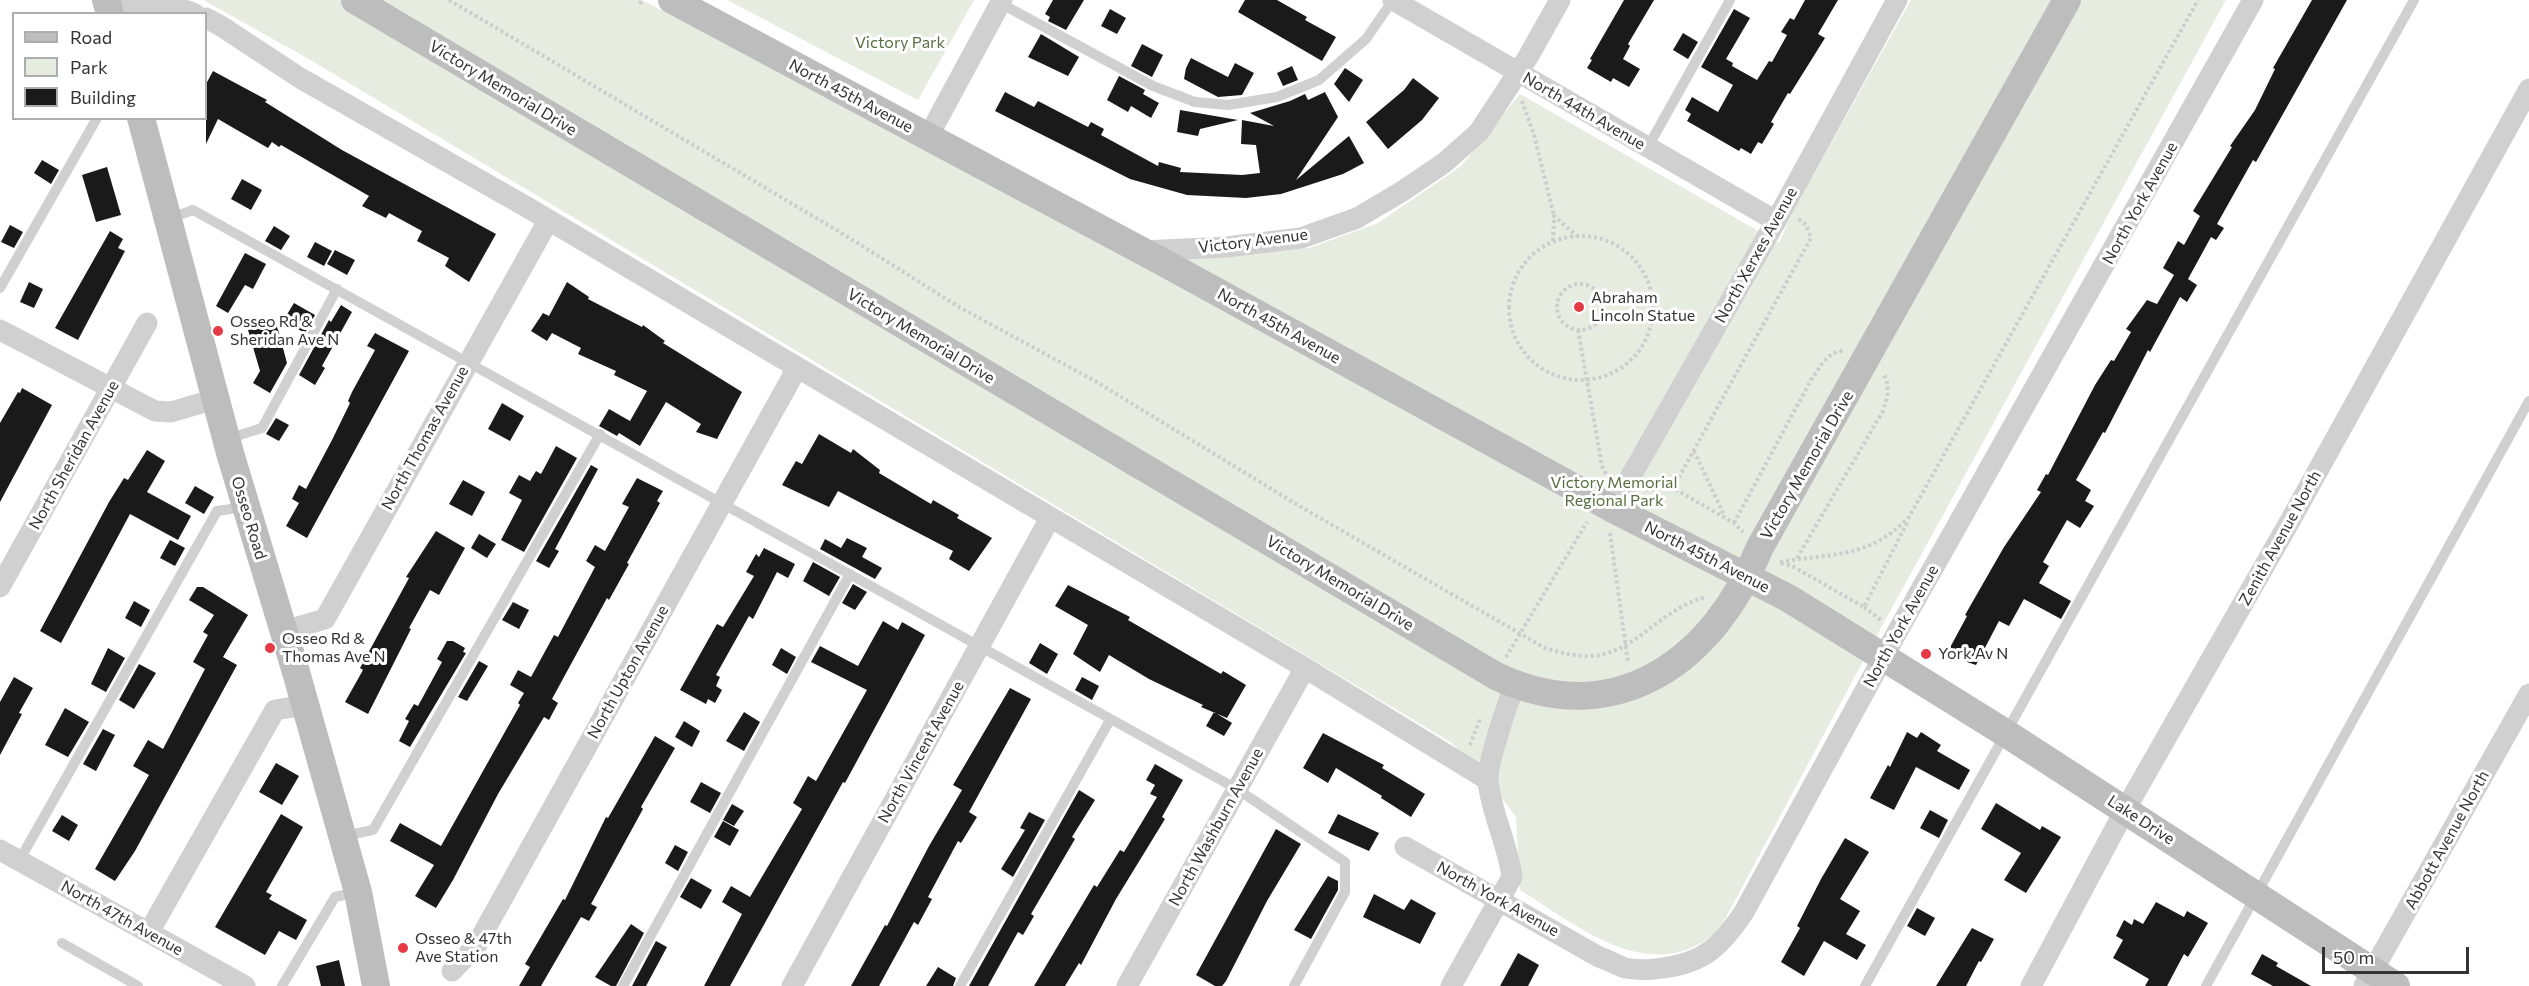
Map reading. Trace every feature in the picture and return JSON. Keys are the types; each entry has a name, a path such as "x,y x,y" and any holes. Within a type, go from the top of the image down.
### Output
{"street":[{"name":"Victory Memorial Drive","path":"355,0 1439,642 1515,685 1556,694 1580,696 1604,693 1639,684 1665,672 1693,650 1732,604 1748,578 1760,547 2067,0"},
{"name":"North 45th Avenue","path":"672,0 1141,251 1605,519 1748,578 1788,598 1884,657"},
{"name":"North 44th Avenue","path":"1393,0 1648,147 1780,215"},
{"path":"1518,73 1560,0"},
{"name":"North Xerxes Avenue","path":"1605,519 1780,215 1896,0"},
{"name":"North York Avenue","path":"1405,847 1599,957 1626,968 1676,967 1707,954 1729,935 1744,912 1884,657 2253,0"},
{"path":"928,137 1001,1"},
{"path":"108,8 179,6 191,12"},
{"path":"207,19 300,78 796,366 1464,763 1488,780"},
{"name":"Victory Avenue","path":"1141,251 1226,247 1301,238 1357,218 1444,163 1479,132 1518,73"},
{"name":"Zenith Avenue North","path":"2031,986 2125,810 2290,521 2529,90"},
{"name":"Osseo Road","path":"142,120 226,439 284,631 361,904 367,947 376,986"},
{"name":"North Thomas Avenue","path":"284,631 325,619 548,220"},
{"name":"North Sheridan Avenue","path":"0,587 147,323"},
{"path":"0,330 155,411 171,412 215,399"},
{"name":"North Upton Avenue","path":"452,971 476,946 796,366"},
{"name":"North Vincent Avenue","path":"792,986 1050,518"},
{"name":"Lake Drive","path":"1884,657 2257,896 2378,981"},
{"name":"North Washburn Avenue","path":"1127,986 1305,668"},
{"path":"1451,986 1512,877 1510,861 1499,829 1488,780 1505,710 1515,685"},
{"name":"Abbott Avenue North","path":"2378,981 2529,694"},
{"path":"149,932 275,710 305,705"},
{"name":"North 47th Avenue","path":"0,850 244,986"},
{"name":"Osseo Road","path":"361,904 384,949 393,986"}],"lane":[{"path":"1001,1 1153,86 1195,102 1228,105 1277,97 1319,81 1366,39 1393,0"},
{"path":"1648,147 1731,0"},
{"path":"1865,986 2414,0"},
{"path":"0,288 96,120"},
{"path":"168,219 193,210 1237,789 1345,862 1345,892 1294,986"},
{"path":"226,439 262,428 337,289"},
{"path":"2206,986 2529,401"},
{"path":"342,836 373,830 600,434"},
{"path":"19,861 217,511 246,506"},
{"path":"623,986 850,574"},
{"path":"960,986 1110,720"},
{"path":"282,986 335,897 361,904"},
{"path":"62,943 138,986"}],"path":[{"path":"449,0 849,237 959,307 1095,381 1306,510 1545,648 1570,656 1604,654 1626,644 1666,614 1690,601 1712,596"},
{"path":"1864,607 1909,517 2198,0"},
{"path":"1524,106 1534,135 1554,216 1553,241"},
{"path":"1673,488 1811,238 1806,225 1780,215"},
{"path":"1554,216 1576,236"},
{"path":"1576,236 1600,238 1633,258 1645,274 1653,306 1650,330 1637,354 1614,372 1585,380 1562,378 1540,367 1519,345 1511,326 1510,295 1520,269 1532,255 1553,241 1576,236"},
{"path":"1580,284 1595,290 1602,302 1602,310 1600,318 1594,325 1578,330 1563,322 1557,308 1561,293 1572,285 1580,284"},
{"path":"1578,330 1602,466 1610,482"},
{"path":"1734,523 1811,380 1825,360 1835,351 1851,353"},
{"path":"1797,559 1883,411 1888,383 1882,371"},
{"path":"1694,450 1726,519"},
{"path":"1644,490 1673,488 1734,523 1748,538"},
{"path":"1874,614 1794,567 1780,562 1833,557 1856,551 1896,530 1909,517"},
{"path":"1505,658 1520,634 1605,519"},
{"path":"1605,519 1629,669"},
{"path":"1464,763 1483,712"}],"green space":[{"name":"Victory Memorial Regional Park","path":"203,0 642,0 1113,250 1231,256 1309,248 1378,223 1461,166 1520,94 1779,243 1793,211 1911,0 2226,0 1871,646 1723,923 1713,935 1688,949 1663,954 1638,952 1613,945 1565,919 1520,890 1516,817 1488,780 1452,743 307,58"},
{"name":"Victory Park","path":"727,0 974,0 918,100"}],"building":[{"path":"1053,0 1084,0 1066,30 1048,21 1050,17 1045,14"},
{"path":"1245,0 1277,0 1307,17 1305,20 1336,37 1322,61 1238,12"},
{"path":"1624,0 1654,0 1628,44 1630,46 1623,59 1640,69 1629,87 1613,78 1611,82 1587,68"},
{"path":"1805,0 1838,0 1818,34 1825,38 1790,94 1788,93 1771,122 1774,124 1762,144 1758,142 1751,154 1741,148 1739,151 1687,121 1691,114 1685,110 1692,97 1718,112 1733,85 1701,67 1734,9 1750,18 1726,59 1733,63 1732,66 1757,80 1769,61 1772,62 1787,35 1781,32 1790,18 1794,20"},
{"path":"2312,0 2347,0 2256,162 2253,160 2217,224 2224,228 2216,240 2211,237 2188,279 2197,285 2187,302 2180,297 2150,352 2148,350 2105,433 2103,432 2076,480 2091,490 2085,501 2094,506 2080,528 2067,520 2043,562 2049,566 2039,583 2071,601 2061,619 2024,599 2009,626 1999,621 1976,665 1946,655 1967,616 1965,615 2004,547 2041,492 2037,490 2046,474 2048,475 2095,385 2111,360 2114,361 2131,332 2126,329 2147,300 2157,304 2174,275 2163,268 2178,241 2184,245 2200,216 2193,211 2232,147 2230,146 2255,110 2275,69 2273,68"},
{"path":"1110,9 1126,18 1117,34 1101,26"},
{"path":"1683,33 1698,42 1688,59 1673,50"},
{"path":"1041,34 1079,57 1068,76 1028,57"},
{"path":"1142,44 1163,55 1152,77 1131,66"},
{"path":"1191,58 1228,77 1235,63 1254,73 1242,95 1218,97 1184,79"},
{"path":"1292,66 1298,80 1283,86 1277,73"},
{"path":"1345,68 1363,80 1349,102 1334,84"},
{"path":"213,71 267,100 265,102 342,150 496,234 469,282 445,266 449,258 417,241 422,231 389,213 386,218 362,206 369,196 281,145 279,147 272,142 268,148 218,119 206,144 207,82"},
{"path":"1119,76 1145,90 1143,94 1159,103 1151,118 1131,106 1128,112 1107,100"},
{"path":"1413,78 1439,98 1422,120 1388,149 1366,122 1404,90"},
{"path":"1005,92 1034,107 1038,101 1088,127 1091,122 1104,129 1101,135 1158,166 1159,162 1181,168 1180,172 1242,175 1260,173 1256,145 1241,144 1242,120 1274,126 1250,113 1305,94 1308,100 1325,92 1338,117 1296,180 1349,136 1364,163 1343,174 1281,194 1246,198 1187,195 1130,179 995,111"},
{"path":"1180,110 1238,120 1200,129 1198,136 1177,132"},
{"path":"42,160 59,170 51,184 34,173"},
{"path":"107,167 121,215 96,222 82,175"},
{"path":"242,179 262,190 251,210 231,199"},
{"path":"10,225 23,232 14,248 1,242"},
{"path":"274,226 290,236 281,250 265,241"},
{"path":"110,231 123,239 118,248 125,251 78,340 55,328"},
{"path":"315,242 332,251 324,266 307,257"},
{"path":"335,250 355,260 347,275 327,264"},
{"path":"245,253 266,264 253,289 245,285 228,313 216,306"},
{"path":"29,282 43,289 34,308 20,302"},
{"path":"567,282 589,297 588,299 642,327 643,325 665,341 663,343 742,392 717,439 696,432 701,424 666,402 640,446 619,433 617,436 599,426 609,409 630,421 647,391 614,375 616,371 578,354 581,348 552,333 547,341 531,331 543,313 549,316"},
{"path":"294,303 315,315 305,333 283,321"},
{"path":"341,305 352,312 322,366 325,368 315,385 299,375 329,320 331,322"},
{"path":"276,322 287,363 270,393 253,383 260,371 248,330"},
{"path":"375,333 409,351 307,538 286,526 299,503 292,499 299,485 306,489 332,440 350,403 348,401 352,392 375,350 367,346"},
{"path":"22,388 52,405 0,502 0,423"},
{"path":"502,403 524,416 510,441 488,429"},
{"path":"276,418 289,425 279,441 266,434"},
{"path":"819,434 851,453 853,449 880,470 879,473 931,504 933,500 959,515 957,518 992,538 969,571 949,559 953,551 838,491 829,507 782,485 796,461 802,464"},
{"path":"556,446 577,458 524,552 501,540 522,500 509,493 519,475 530,481 536,471 541,474"},
{"path":"147,450 165,461 147,492 191,516 178,540 130,514 61,643 40,631 109,502 124,478 128,480"},
{"path":"591,465 598,469 555,549 559,551 549,568 536,561"},
{"path":"637,478 663,491 657,501 660,503 627,563 629,564 609,600 607,598 552,699 558,703 549,720 544,717 498,794 436,908 415,896 434,865 390,841 400,823 441,846 520,705 518,703 524,693 510,685 518,670 531,677 554,635 558,637 595,567 586,561 595,545 605,551 629,507 622,504"},
{"path":"463,480 485,492 472,516 449,504"},
{"path":"195,486 214,497 204,514 185,503"},
{"path":"436,531 465,548 439,595 430,590 368,714 345,702 363,670 360,668 409,578 406,577"},
{"path":"479,534 496,544 487,558 471,548"},
{"path":"847,538 867,548 862,557 882,568 875,579 820,549 825,539 841,548"},
{"path":"170,540 185,548 175,566 160,558"},
{"path":"764,548 795,564 788,578 777,572 753,619 749,616 716,675 720,677 716,686 722,690 715,703 708,699 706,704 680,690 717,624 723,627 754,576 746,572 756,554 759,557"},
{"path":"813,562 840,577 829,596 803,581"},
{"path":"853,584 867,592 855,610 842,603"},
{"path":"1068,585 1130,617 1128,620 1221,674 1223,671 1246,685 1227,718 1201,707 1203,705 1149,679 1109,655 1100,672 1073,654 1088,625 1055,606"},
{"path":"197,587 203,587 248,615 223,657 237,665 135,851 115,881 95,869 149,775 133,766 148,740 163,749 205,669 193,662 208,635 203,632 214,615 189,600"},
{"path":"134,601 150,610 141,627 125,618"},
{"path":"513,602 529,610 519,629 502,620"},
{"path":"883,621 898,630 902,622 925,635 845,783 843,782 730,986 704,986 742,914 722,902 731,886 750,897 802,809 793,803 808,776 816,781 867,690 811,662 820,646 858,666"},
{"path":"447,641 453,641 465,648 463,652 466,653 410,747 399,741 409,721 405,719 414,704 418,706 442,662 437,659"},
{"path":"1040,643 1058,654 1047,674 1029,663"},
{"path":"108,648 125,658 106,692 91,684"},
{"path":"781,648 796,657 787,674 772,665"},
{"path":"479,661 488,666 467,701 458,697"},
{"path":"139,664 156,673 134,709 119,700"},
{"path":"14,677 33,688 0,755 0,702"},
{"path":"1082,677 1099,686 1092,700 1075,690"},
{"path":"1010,688 1031,699 969,812 977,817 961,843 958,841 928,897 932,899 918,925 914,922 879,986 851,986 962,790 953,785"},
{"path":"65,708 89,722 68,757 45,745"},
{"path":"744,712 760,722 744,751 726,741"},
{"path":"1214,712 1232,723 1224,736 1206,726"},
{"path":"684,721 700,731 692,747 675,737"},
{"path":"103,729 115,735 96,771 83,764"},
{"path":"1907,732 1917,738 1921,732 1941,745 1937,751 1970,770 1959,790 1916,767 1894,810 1870,798 1888,765 1890,767"},
{"path":"1323,733 1384,765 1382,768 1425,794 1411,817 1336,768 1328,783 1303,768"},
{"path":"655,736 675,748 641,807 643,809 591,904 597,907 589,921 581,917 541,986 519,986 530,967 525,964 563,899 565,900 606,817 608,818"},
{"path":"276,763 299,776 282,805 259,792"},
{"path":"1155,764 1183,780 1162,817 1165,819 1116,899 1081,965 1079,963 1065,986 1034,986 1094,885 1097,887 1120,850 1124,852 1157,797 1150,794 1155,785 1146,780"},
{"path":"701,782 721,793 710,813 690,802"},
{"path":"1079,790 1095,800 1072,837 1075,839 1031,914 1034,916 1023,935 1018,932 988,986 969,986"},
{"path":"1996,803 2040,830 2042,826 2061,837 2026,893 2004,880 2021,853 1981,829"},
{"path":"732,804 744,811 734,826 723,820"},
{"path":"1930,810 1948,820 1939,838 1920,828"},
{"path":"1029,812 1045,820 1013,877 1001,869 1025,830 1020,828"},
{"path":"281,814 303,827 266,892 272,895 269,899 307,920 296,940 279,931 265,955 215,927"},
{"path":"1338,814 1379,833 1369,851 1328,833"},
{"path":"62,815 78,825 69,841 52,831"},
{"path":"723,821 739,830 730,846 714,837"},
{"path":"1276,829 1301,844 1267,901 1226,981 1222,986 1215,986 1196,975"},
{"path":"1845,838 1869,852 1840,899 1860,911 1846,934 1866,945 1857,960 1824,941 1804,976 1781,962 1800,928 1797,926 1821,879"},
{"path":"675,845 688,852 678,871 665,863"},
{"path":"1328,876 1338,881 1338,890 1311,939 1294,930"},
{"path":"691,878 712,890 701,909 680,897"},
{"path":"1374,894 1404,910 1411,899 1436,913 1420,944 1363,917"},
{"path":"2156,902 2184,917 2187,911 2208,923 2188,957 2184,954 2167,986 2145,986 2149,979 2113,958 2123,940 2116,936 2124,920 2132,925 2134,919 2143,924"},
{"path":"1917,908 1935,918 1925,936 1907,926"},
{"path":"631,924 644,933 616,986 611,986 595,977"},
{"path":"1972,928 1994,939 1981,962 1979,961 1966,986 1936,986"},
{"path":"656,941 667,947 646,986 632,986"},
{"path":"1518,953 1539,965 1528,986 1500,986"},
{"path":"2262,954 2278,963 2276,966 2311,986 2273,986 2251,974"},
{"path":"339,960 345,986 321,986 316,966"},
{"path":"938,967 956,978 953,986 926,986"}],"place":[{"name":"Abraham Lincoln Statue","path":"1579,307"},
{"name":"Osseo Rd & Sheridan Ave N","path":"218,331"},
{"name":"Osseo Rd & Thomas Ave N","path":"270,648"},
{"name":"York Av N","path":"1926,654"},
{"name":"Osseo & 47th Ave Station","path":"403,948"}]}
